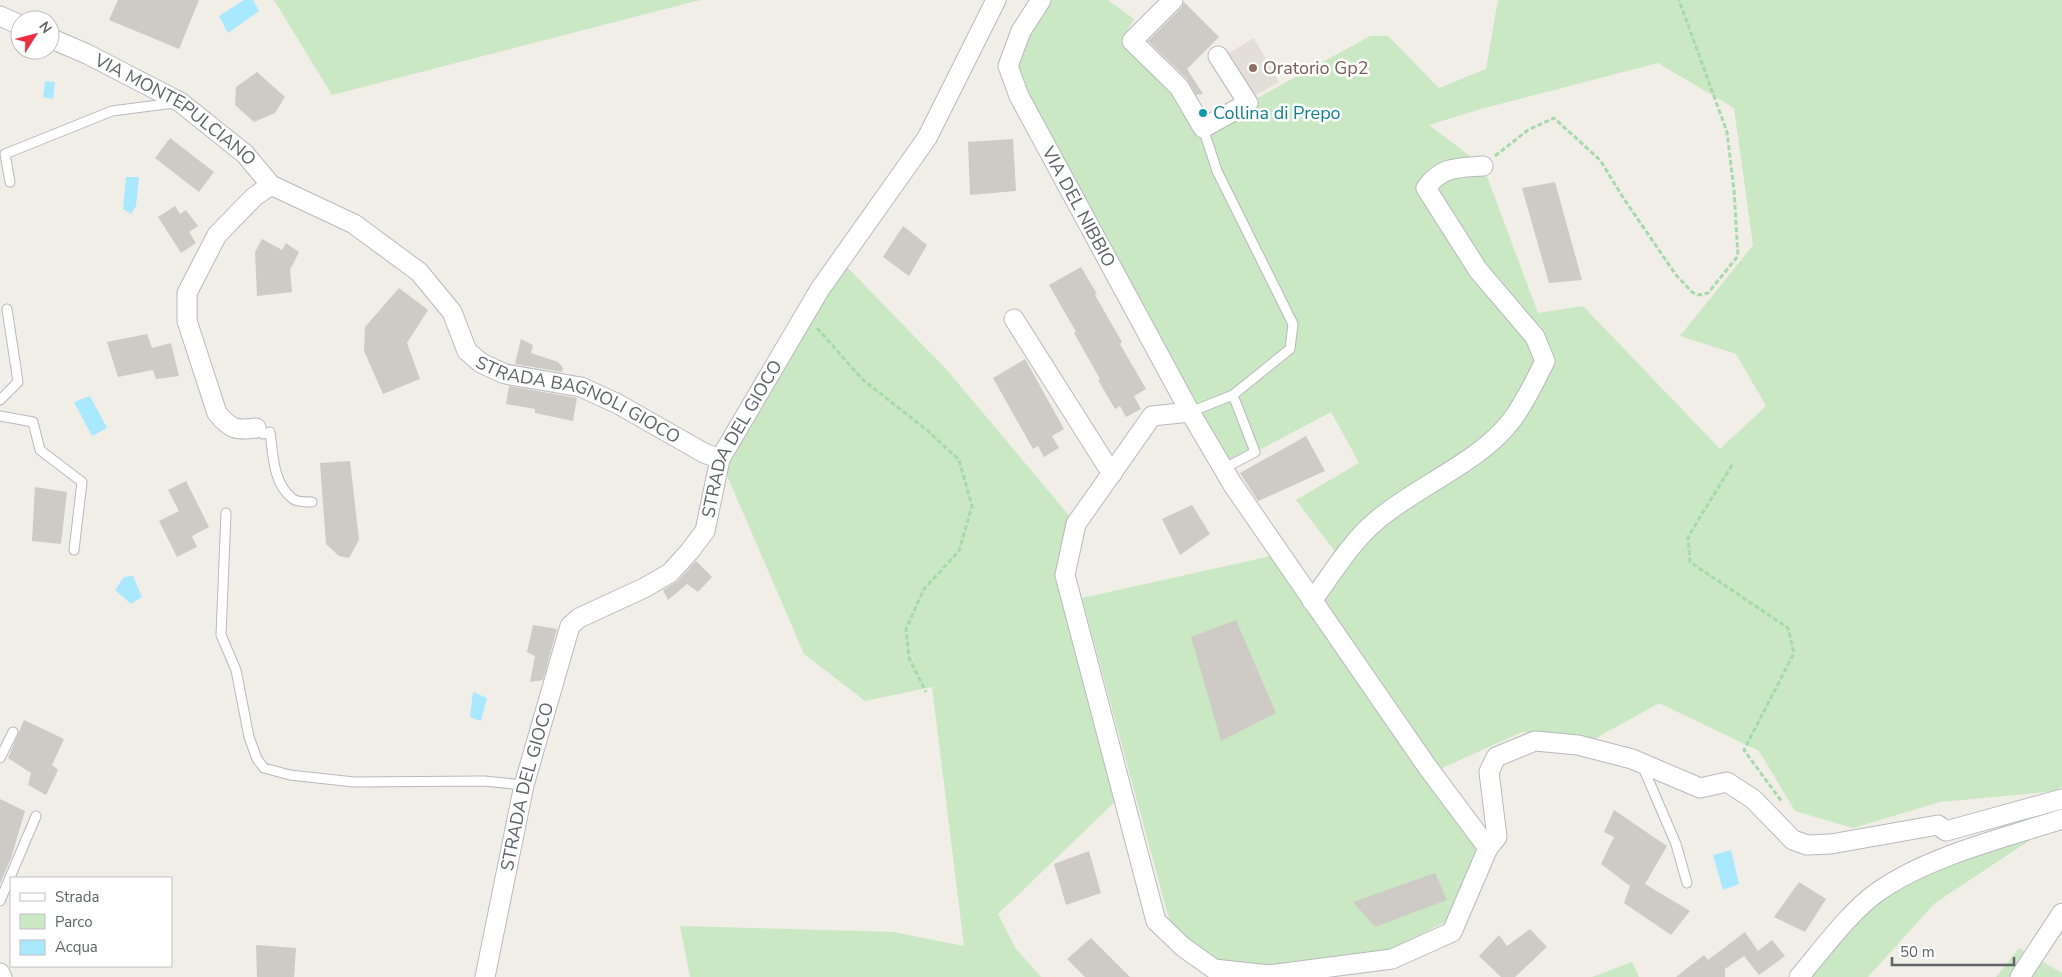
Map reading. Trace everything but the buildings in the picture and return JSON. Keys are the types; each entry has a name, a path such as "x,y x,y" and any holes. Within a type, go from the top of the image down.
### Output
{"street":[{"name":"STRADA DEL GIOCO","path":"485,977 524,784 570,626 579,618 644,588 670,573 705,531 720,459 820,289 928,138 996,0"},
{"name":"VIA DEL NIBBIO","path":"1041,0 1021,31 1008,66 1019,96 1190,412 1223,469 1426,765 1488,848"},
{"path":"1173,0 1132,41 1179,87 1203,128 1248,103 1218,56"},
{"name":"VIA MONTEPULCIANO","path":"60,42 87,54 180,102 245,154 271,185 291,194"},
{"path":"1312,601 1354,543 1377,520 1488,445 1511,421 1545,361 1535,337 1478,270 1426,188 1434,176 1451,168 1483,166"},
{"path":"256,428 240,430 226,424 217,413 187,321 186,309 187,293 217,235 254,197 271,185"},
{"name":"STRADA BAGNOLI GIOCO","path":"291,194 354,224 419,272 452,312 467,351 481,364 505,374 581,387 618,404 704,454 720,459"},
{"path":"1014,319 1112,474"},
{"path":"1190,412 1152,416 1076,524 1065,575 1156,921 1183,947 1214,969 1269,975 1392,959 1452,932 1488,848 1497,837 1489,772 1496,757 1535,741 1578,745 1641,762 1700,788 1727,782 1753,799 1793,840 1807,845 1831,844 1938,824 1946,831 2062,799"},
{"path":"1799,977 1850,918 1877,892 1904,875 1935,862 2062,819"},
{"path":"2020,977 2062,913"},
{"path":"0,973 2,977"}],"lane":[{"path":"10,182 5,154 112,111 180,102"},
{"path":"1190,412 1233,394 1290,349 1293,324 1216,171 1203,128"},
{"path":"0,400 18,382 7,309"},
{"path":"1223,469 1255,452 1233,394"},
{"path":"0,416 33,422 40,450 82,482 74,550"},
{"path":"256,428 262,434 270,432 274,466 281,486 294,500 312,502"},
{"path":"226,513 221,634 236,670 249,737 257,760 264,768 290,776 354,782 484,781 524,784"},
{"path":"0,758 12,732"},
{"path":"1641,762 1676,844 1687,883"},
{"path":"10,877 36,816"},
{"path":"0,901 10,877"}],"path":[{"path":"1483,166 1528,130 1554,118 1600,160 1624,200 1676,275 1692,292 1698,295 1708,293 1738,256 1734,190 1727,132 1679,0"},
{"path":"805,314 863,380 927,430 959,460 972,506 959,551 924,589 906,629 909,658 926,692"},
{"path":"1732,465 1688,537 1690,562 1788,628 1794,653 1744,750 1787,809"}],"shaded area":[{"name":"Oratorio Gp2","path":"1254,38 1279,82 1252,97 1227,54"}],"green space":[{"path":"274,0 700,0 332,95"},
{"path":"1053,0 1108,0 1134,19 1121,41 1203,128 1370,36 1388,36 1439,88 1486,69 1498,0 2062,0 2062,786 2058,791 1940,802 1853,828 1795,811 1759,751 1659,703 1589,742 1522,732 1440,769 1324,602 1334,550 1296,500 1359,463 1331,412 1223,469 1008,66 1021,31","holes":["1658,63 1734,108 1753,245 1680,336 1736,354 1766,406 1720,449 1583,306 1538,313 1483,166 1429,125 1481,109"]},
{"path":"840,260 946,369 1076,524 1065,575 1123,794 998,914 1016,949 1041,977 690,977 680,926 893,932 964,946 932,687 865,701 804,654 720,459"},
{"path":"1271,556 1487,850 1445,922 1378,956 1221,970 1171,926 1082,598"},
{"path":"2062,819 1935,903 1868,977 1799,977 1877,892"},
{"path":"2019,948 2062,973 2062,977 1996,977"},
{"path":"1632,962 1639,977 1592,977"}],"water":[{"path":"244,0 253,0 259,11 228,33 219,16"},
{"path":"45,81 55,82 53,99 43,97"},
{"path":"126,177 139,177 136,206 131,214 123,209"},
{"path":"90,396 107,428 92,436 74,402"},
{"path":"133,576 142,597 131,604 115,590 124,577"},
{"path":"473,692 487,698 481,721 470,717"},
{"path":"1731,850 1739,884 1723,890 1713,855"}],"place":[{"name":"Oratorio Gp2","path":"1253,68"},
{"name":"Collina di Prepo","path":"1203,113"}]}
